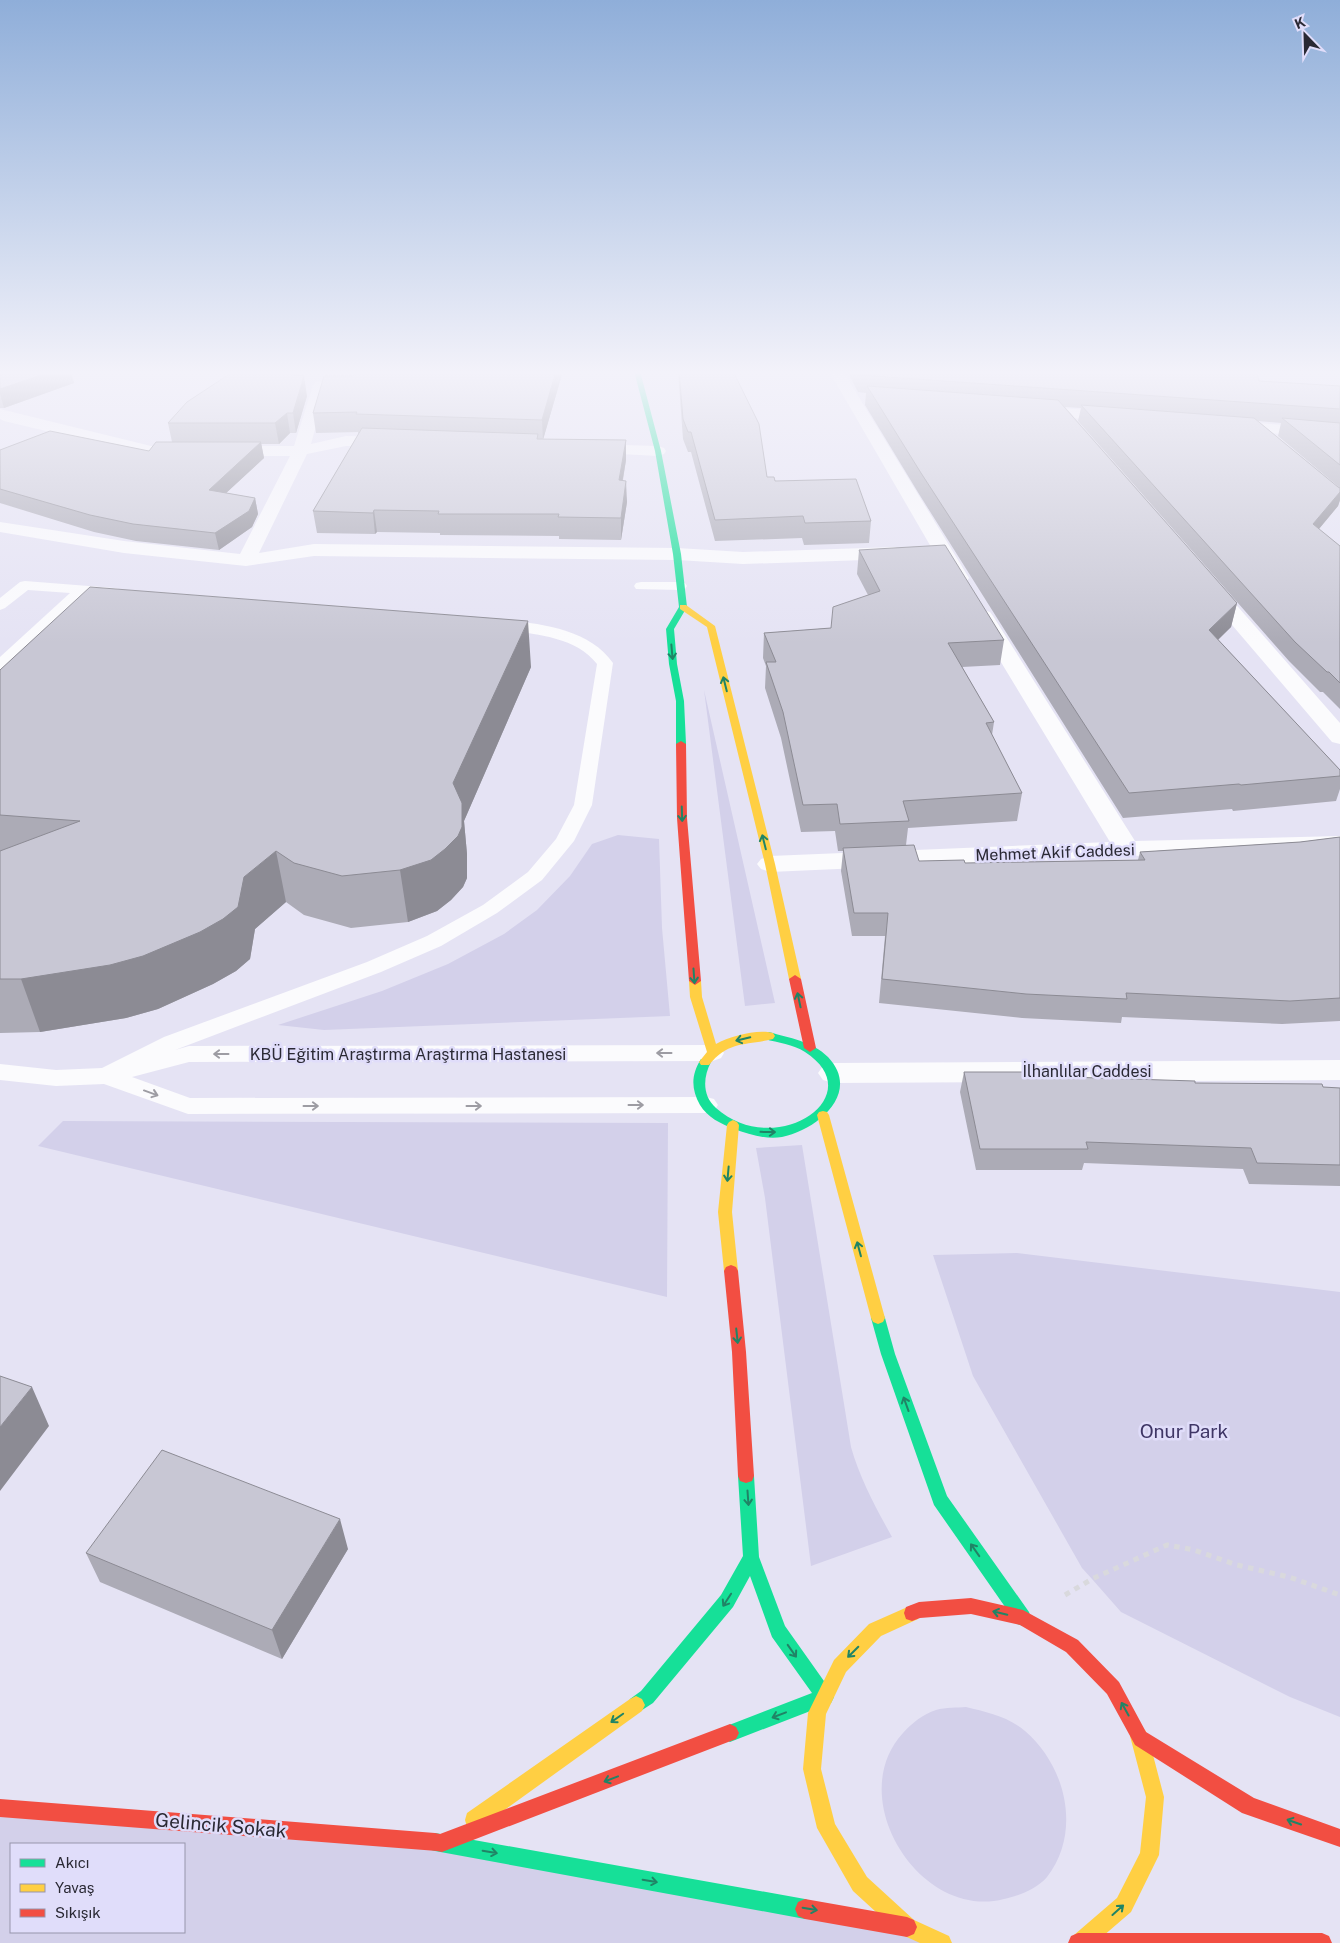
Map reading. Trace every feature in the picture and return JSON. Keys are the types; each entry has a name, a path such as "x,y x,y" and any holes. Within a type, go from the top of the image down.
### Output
{"street":[{"path":"246,560 283,483 296,462"},
{"path":"660,462 677,554 683,607 670,629 673,664 680,701 682,818 696,997 713,1053"},
{"path":"890,462 1127,849"},
{"path":"0,527 124,547 246,560 314,550 677,554 743,558 943,551"},
{"path":"1196,571 1340,737"},
{"path":"683,607 711,626 770,864 810,1048"},
{"name":"Mehmet Akif Caddesi","path":"770,864 1127,849 1340,843"},
{"path":"769,1036 791,1040 810,1048 824,1059 833,1072 837,1088 832,1102 823,1115 809,1125 791,1131 771,1133 752,1131 717,1117 706,1105 699,1092 698,1078 702,1064 713,1053 729,1043 748,1037 769,1036"},
{"name":"İlhanlılar Caddesi","path":"833,1072 1340,1070"},
{"path":"823,1115 888,1354 940,1500 1023,1618"},
{"path":"733,1125 725,1212 739,1352 751,1557 778,1631 825,1698"},
{"path":"442,1843 647,1697 727,1601 751,1557"},
{"path":"942,1943 907,1927 860,1884 826,1828 812,1769 817,1713 840,1666 874,1630 919,1610 971,1606 1023,1618 1072,1646 1113,1688 1141,1739 1155,1797 1149,1855 1124,1905 1080,1942"},
{"path":"442,1843 825,1698"},
{"path":"1141,1739 1249,1806 1340,1838"},
{"name":"Gelincik Sokak","path":"0,1808 442,1843 907,1927"},
{"path":"1080,1942 1322,1943"}],"lane":[{"path":"0,606 25,584 131,594"},
{"path":"641,586 680,586"},
{"path":"0,666 82,590"},
{"name":"KBÜ Eğitim Araştırma Araştırma Hastanesi","path":"106,1076 172,1042 374,967 434,941 490,909 535,876 564,841 583,805 605,663 595,651 565,637 530,628 482,622"},
{"name":"KBÜ Eğitim Araştırma Araştırma Hastanesi","path":"0,1072 56,1078 106,1076 189,1054 713,1053"},
{"name":"KBÜ Eğitim Araştırma Araştırma Hastanesi","path":"106,1076 188,1106 706,1105"}],"path":[{"path":"1023,1618 1092,1579 1168,1545 1194,1550 1237,1565 1289,1578 1340,1595"}],"green space":[{"path":"704,690 775,1003 745,1006"},
{"path":"618,835 659,839 662,928 670,1016 324,1030 278,1025 382,991 448,964 504,934 537,910 570,876 592,844"},
{"path":"63,1121 668,1123 667,1297 38,1146"},
{"path":"802,1145 851,1447 874,1504 892,1537 811,1566 765,1198 756,1148"},
{"name":"Onur Park","path":"1017,1253 1340,1292 1340,1717 1290,1697 1121,1612 1082,1568 973,1376 933,1255"},
{"path":"966,1707 1005,1719 1025,1731 1039,1745 1051,1762 1064,1800 1066,1820 1064,1840 1058,1859 1047,1877 1038,1885 1004,1899 973,1901 944,1891 919,1873 899,1849 886,1820 882,1789 887,1760 903,1733 918,1719 931,1712 944,1708"},
{"path":"0,1808 442,1843 942,1943 0,1943"}],"building":[{"path":"0,462 240,462 209,490 255,498 249,511 215,533 133,524 90,515 0,489"},
{"path":"342,462 622,462 619,480 626,481 621,518 558,517 559,514 438,514 439,511 374,510 373,513 313,511"},
{"path":"699,462 765,462 767,477 774,477 775,481 856,479 871,521 805,523 803,516 715,520"},
{"path":"914,462 1112,462 1237,603 1209,630 1340,770 1340,776 1129,793"},
{"path":"1132,462 1307,462 1340,488 1340,492 1313,524 1340,546 1340,683 1295,642"},
{"path":"945,545 1004,640 948,643 994,722 986,723 1022,793 903,801 909,821 840,824 837,804 803,805 783,712 766,662 776,662 764,633 831,628 833,607 880,591 859,550"},
{"path":"90,587 528,621 453,783 462,803 462,827 458,836 431,860 400,870 342,876 294,863 276,851 244,877 238,907 223,919 200,932 143,956 110,965 21,979 0,979 0,851 80,821 0,815 0,670"},
{"path":"1340,837 1340,998 1290,1001 1126,993 1127,999 1026,994 882,979 888,913 854,913 843,848 914,845 919,861 964,860 965,863 1145,860 1140,852 1300,842"},
{"path":"964,1072 1066,1072 1068,1077 1195,1081 1195,1083 1322,1084 1323,1087 1340,1088 1340,1165 1257,1163 1251,1148 1086,1142 1088,1149 980,1149"},
{"path":"0,1376 32,1387 0,1427"},
{"path":"162,1450 340,1519 272,1630 86,1553"}],"traffic: fast":[{"path":"660,462 677,554 683,607 670,629 673,664 680,701 681,744"},
{"path":"705,1062 700,1073 699,1089 706,1105 715,1114 734,1124 758,1131 777,1133 799,1128 813,1120 831,1098 834,1085 832,1072 824,1060 809,1049 769,1036"},
{"path":"878,1318 888,1354 940,1500 1023,1618"},
{"path":"730,1733 825,1697 778,1631 751,1557 746,1476"},
{"path":"636,1705 647,1697 727,1601 751,1557"},
{"path":"435,1842 805,1909"}],"traffic: slow":[{"path":"683,607 711,626 770,864 795,979"},
{"path":"695,981 696,997 713,1053"},
{"path":"705,1062 725,1045 742,1039 769,1036"},
{"path":"823,1115 878,1318"},
{"path":"731,1271 725,1212 733,1125"},
{"path":"912,1613 875,1630 840,1666 817,1713 812,1769 826,1828 860,1884 907,1927 942,1943"},
{"path":"474,1820 636,1705"},
{"path":"1081,1942 1124,1905 1149,1855 1155,1797 1139,1736"}],"traffic: jam":[{"path":"681,744 682,818 695,981"},
{"path":"795,979 810,1048"},
{"path":"731,1271 739,1352 746,1476"},
{"path":"912,1613 919,1610 971,1606 1023,1618 1072,1646 1113,1688 1139,1736"},
{"path":"442,1843 730,1733"},
{"path":"1141,1739 1249,1806 1340,1838"},
{"path":"0,1808 435,1842"},
{"path":"805,1909 907,1927"},
{"path":"1078,1943 1322,1943"}]}
